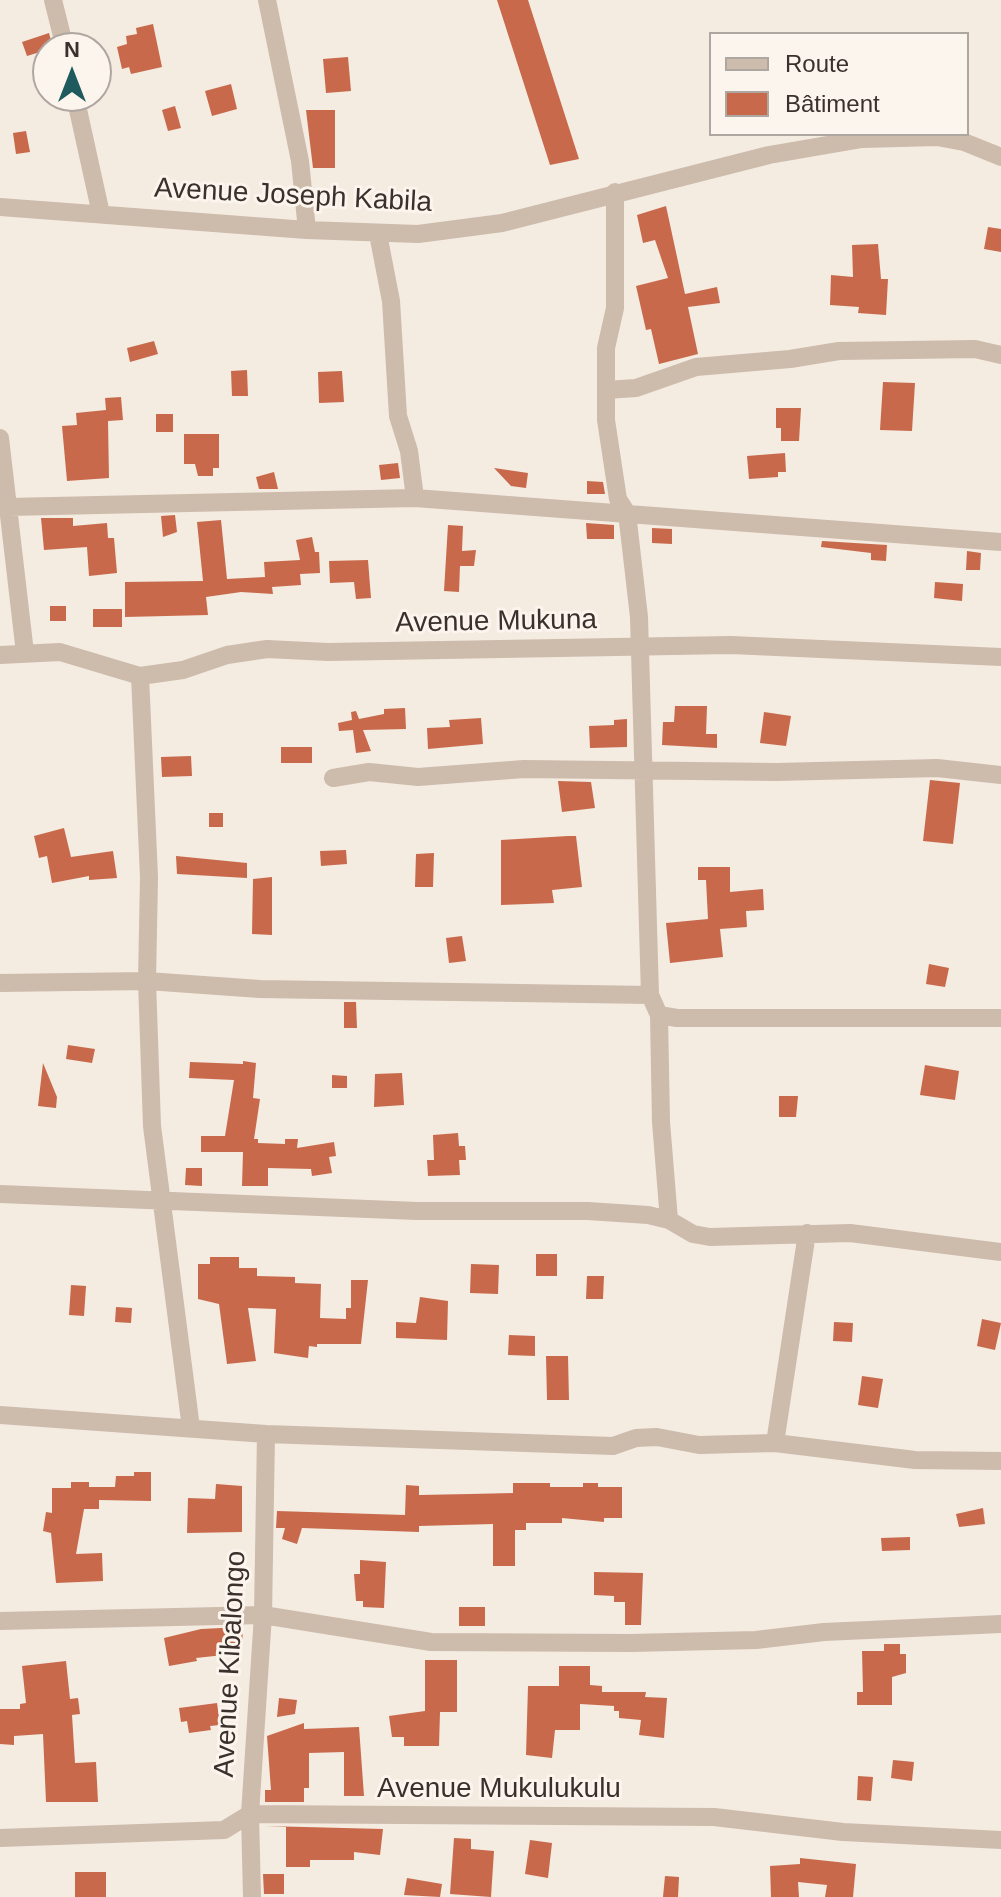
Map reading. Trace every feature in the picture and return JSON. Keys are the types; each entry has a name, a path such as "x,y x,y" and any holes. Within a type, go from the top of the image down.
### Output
{"street":[{"path":"53,0 61,32"},
{"path":"267,0 300,161 307,230"},
{"path":"79,112 101,214"},
{"name":"Avenue Joseph Kabila","path":"0,207 378,234 473,228 769,155 862,139 937,137 964,142 1001,157"},
{"path":"615,192 615,308 606,348 606,390 618,499 627,513 640,649 650,995 659,1015 661,1122 669,1220"},
{"path":"378,234 391,301 398,416 409,451 415,498"},
{"path":"606,390 636,388 696,367 839,351 975,349 1001,355"},
{"path":"0,438 25,653"},
{"path":"8,507 415,498 1001,542"},
{"name":"Avenue Mukuna","path":"0,655 60,652 140,676 183,670 227,655 267,649 640,649 731,645 1001,657"},
{"path":"140,676 149,877 147,981 152,1126 159,1202 191,1428"},
{"path":"333,778 369,772 418,777 504,769 823,772 937,768 1001,775"},
{"path":"0,983 147,981 260,989 650,995"},
{"path":"659,1015 677,1018 1001,1018"},
{"path":"0,1194 417,1211 588,1211 669,1220 693,1234 710,1237 807,1233 879,1235 1001,1252"},
{"path":"775,1443 807,1233"},
{"path":"0,1415 266,1434 613,1446 636,1438 657,1437 712,1445 775,1443 915,1460 1001,1461"},
{"name":"Avenue Kibalongo","path":"252,1897 250,1814 263,1615 266,1434"},
{"path":"0,1621 263,1615 447,1642 756,1640 824,1632 1001,1624"},
{"name":"Avenue Mukulukulu","path":"0,1838 224,1830 250,1814 714,1817 843,1832 1001,1840"}],"building":[{"path":"497,0 528,0 579,159 550,165"},
{"path":"153,24 162,67 131,74 129,67 122,69 117,47 127,44 126,36 137,34 136,28"},
{"path":"32,39 32,54 27,56 22,42"},
{"path":"348,57 351,91 326,93 323,59"},
{"path":"231,84 237,109 212,116 205,91"},
{"path":"175,106 181,128 168,131 162,110"},
{"path":"306,110 335,110 335,168 313,168"},
{"path":"26,131 30,152 16,154 13,133"},
{"path":"666,206 685,294 717,287 720,303 688,307 698,354 659,364 651,329 646,330 636,286 668,278 655,240 643,243 637,215"},
{"path":"988,227 1001,229 1001,252 984,249"},
{"path":"878,244 881,279 888,279 886,315 858,313 859,307 830,305 831,275 853,277 852,245"},
{"path":"154,341 158,354 130,362 127,348"},
{"path":"247,370 248,396 232,396 231,371"},
{"path":"342,371 344,402 319,403 318,372"},
{"path":"883,382 915,383 912,431 880,430"},
{"path":"121,397 123,420 108,421 109,478 67,481 62,426 77,425 76,413 106,410 105,398"},
{"path":"776,408 801,408 799,441 781,441 781,428 776,428"},
{"path":"156,414 173,414 173,432 156,432"},
{"path":"184,434 219,434 219,468 213,468 213,476 198,476 195,464 184,464"},
{"path":"785,453 786,472 778,472 778,477 749,479 747,456"},
{"path":"398,463 400,478 381,480 379,465"},
{"path":"494,468 528,473 526,488 511,486"},
{"path":"274,472 278,489 259,489 256,477"},
{"path":"587,481 603,482 605,494 587,494"},
{"path":"175,515 177,532 163,537 161,516"},
{"path":"41,518 73,518 73,526 107,523 108,538 114,538 117,573 89,576 87,547 44,550"},
{"path":"221,520 227,579 265,577 264,562 300,560 296,540 312,537 315,552 319,552 320,573 300,574 301,585 272,587 273,594 241,592 206,597 208,615 125,617 125,582 203,581 197,522"},
{"path":"586,523 614,525 614,539 587,539"},
{"path":"448,525 463,526 462,551 476,550 474,566 460,566 459,592 444,591"},
{"path":"652,528 672,529 672,544 652,543"},
{"path":"822,541 887,545 886,561 871,560 871,553 821,547"},
{"path":"967,551 981,553 980,570 966,570"},
{"path":"368,560 371,598 356,599 354,582 330,583 329,561"},
{"path":"935,582 963,584 962,601 934,598"},
{"path":"50,606 66,606 66,621 50,621"},
{"path":"93,609 122,609 122,627 93,627"},
{"path":"675,706 707,706 706,734 717,734 717,748 662,745 663,722 674,722"},
{"path":"405,708 406,729 363,730 371,751 356,753 353,730 339,731 338,723 352,720 351,712 356,711 359,719 384,714 384,709"},
{"path":"764,712 791,716 786,746 760,743"},
{"path":"481,718 483,744 428,749 427,728 450,727 449,720"},
{"path":"627,719 627,747 590,748 589,726 614,725 614,720"},
{"path":"281,747 312,747 312,763 281,763"},
{"path":"191,756 192,776 162,777 161,757"},
{"path":"930,780 960,783 953,844 923,841"},
{"path":"558,781 591,782 595,808 562,812"},
{"path":"209,813 223,813 223,827 209,827"},
{"path":"64,828 71,857 113,851 117,878 89,880 89,876 52,883 47,856 39,858 34,836"},
{"path":"576,836 582,887 552,890 554,903 501,905 501,840"},
{"path":"346,850 347,864 321,866 320,851"},
{"path":"434,853 433,887 415,887 416,854"},
{"path":"176,856 247,863 247,878 177,874"},
{"path":"698,867 730,867 730,892 763,889 764,910 746,911 747,927 720,929 723,957 670,963 666,923 708,919 706,880 698,880"},
{"path":"272,877 272,935 252,934 253,879"},
{"path":"462,936 466,961 449,963 446,938"},
{"path":"929,964 949,968 945,987 926,984"},
{"path":"344,1002 356,1002 357,1028 344,1028"},
{"path":"68,1045 95,1049 92,1063 66,1059"},
{"path":"243,1061 256,1063 253,1098 260,1099 254,1139 258,1139 258,1143 285,1144 285,1139 298,1139 297,1148 334,1142 336,1156 329,1157 332,1173 312,1176 311,1169 268,1168 268,1186 242,1186 243,1152 201,1152 201,1136 225,1136 234,1080 189,1078 190,1062 243,1064"},
{"path":"43,1063 57,1097 56,1108 38,1106"},
{"path":"925,1065 959,1071 955,1100 920,1095"},
{"path":"402,1073 404,1105 374,1107 375,1074"},
{"path":"332,1075 347,1076 347,1088 332,1088"},
{"path":"779,1096 798,1096 796,1117 779,1117"},
{"path":"458,1133 459,1146 465,1146 466,1160 459,1160 460,1175 428,1176 427,1160 434,1160 433,1135"},
{"path":"186,1168 202,1168 202,1186 185,1185"},
{"path":"536,1254 557,1254 557,1276 536,1276"},
{"path":"210,1257 239,1257 239,1268 257,1268 257,1276 295,1277 295,1283 321,1284 320,1318 346,1319 346,1308 351,1308 351,1280 368,1280 361,1344 309,1346 308,1358 274,1353 276,1309 248,1308 256,1361 227,1364 219,1304 198,1299 198,1264 210,1264"},
{"path":"471,1264 499,1265 498,1294 470,1293"},
{"path":"587,1276 604,1276 603,1299 586,1299"},
{"path":"71,1285 86,1286 84,1316 69,1315"},
{"path":"420,1297 448,1301 447,1340 396,1338 396,1322 416,1323"},
{"path":"116,1307 132,1308 131,1323 115,1322"},
{"path":"982,1319 1001,1323 995,1350 977,1346"},
{"path":"834,1322 853,1323 852,1342 833,1341"},
{"path":"509,1335 535,1336 535,1356 508,1355"},
{"path":"546,1356 568,1356 569,1400 547,1400"},
{"path":"862,1376 883,1379 878,1408 858,1405"},
{"path":"134,1472 151,1472 151,1501 99,1500 99,1509 84,1509 76,1554 102,1553 103,1581 56,1583 51,1533 43,1531 46,1512 52,1513 52,1488 71,1488 71,1482 89,1482 89,1487 115,1487 116,1476 134,1476"},
{"path":"513,1483 583,1487 583,1483 598,1483 598,1487 622,1487 622,1518 604,1518 604,1522 562,1518 562,1523 526,1523 526,1530 515,1530 515,1566 493,1566 493,1524 419,1526 419,1532 302,1528 297,1544 282,1539 285,1528 276,1528 277,1511 405,1515 406,1485 419,1486 419,1495 513,1493"},
{"path":"216,1484 242,1486 242,1532 187,1533 188,1498 215,1499"},
{"path":"983,1508 985,1524 959,1527 956,1514"},
{"path":"910,1537 910,1550 882,1551 881,1538"},
{"path":"360,1560 386,1562 384,1608 363,1607 363,1601 356,1601 354,1574 360,1574"},
{"path":"594,1572 643,1573 641,1625 625,1625 625,1602 614,1602 614,1596 594,1595"},
{"path":"459,1607 485,1607 485,1626 459,1626"},
{"path":"242,1627 243,1643 232,1644 233,1654 196,1658 197,1661 169,1666 164,1638 201,1629"},
{"path":"884,1644 900,1644 900,1654 906,1654 906,1673 892,1677 892,1705 857,1705 857,1692 863,1692 862,1651 884,1651"},
{"path":"425,1660 457,1660 457,1712 440,1712 439,1746 404,1746 404,1737 392,1737 389,1716 425,1711"},
{"path":"66,1661 70,1699 78,1698 80,1714 72,1715 75,1763 96,1762 98,1802 46,1802 43,1734 14,1736 14,1745 0,1744 0,1709 20,1709 20,1704 26,1703 22,1666"},
{"path":"559,1666 590,1666 590,1685 602,1686 602,1692 646,1692 645,1697 667,1698 664,1738 639,1735 641,1720 619,1718 619,1711 614,1711 614,1706 580,1704 580,1730 555,1730 552,1758 526,1755 528,1686 559,1686"},
{"path":"279,1698 297,1700 295,1714 277,1717"},
{"path":"217,1703 220,1725 210,1726 211,1730 189,1733 187,1721 181,1722 179,1708"},
{"path":"304,1723 304,1729 359,1727 364,1796 344,1796 344,1752 309,1753 309,1788 304,1788 304,1802 265,1802 265,1790 271,1790 267,1736"},
{"path":"893,1760 914,1762 912,1781 891,1778"},
{"path":"858,1776 873,1777 871,1801 857,1800"},
{"path":"265,1826 383,1829 380,1855 354,1852 354,1860 310,1860 310,1867 286,1867 286,1827"},
{"path":"454,1838 471,1839 471,1849 494,1851 491,1897 450,1894"},
{"path":"530,1840 552,1843 548,1878 525,1874"},
{"path":"800,1858 856,1864 853,1897 825,1897 827,1885 798,1882 799,1897 771,1897 770,1866 800,1864"},
{"path":"75,1872 106,1872 106,1897 75,1897"},
{"path":"263,1874 284,1874 284,1894 264,1894"},
{"path":"665,1876 679,1877 678,1897 663,1897"},
{"path":"407,1878 442,1884 440,1897 404,1895"}]}
